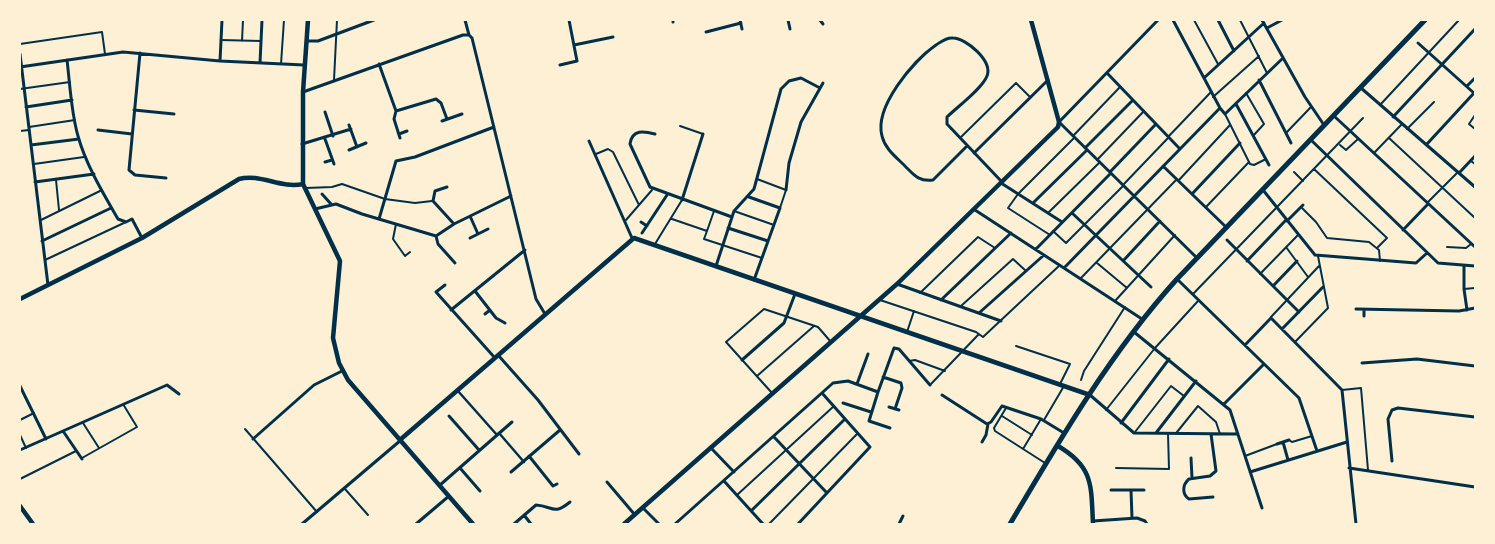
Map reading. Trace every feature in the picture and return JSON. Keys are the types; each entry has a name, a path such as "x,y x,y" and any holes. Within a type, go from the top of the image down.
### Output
{"main road":[{"path":"1010,524 1090,395 1142,319 1177,279 1425,20"}],"street":[{"path":"220,61 222,20"},
{"path":"260,63 262,20"},
{"path":"308,20 303,92 302,144 304,186 340,261 333,338 336,354 342,371 348,380 473,524"},
{"path":"307,41 318,41 374,20"},
{"path":"465,20 469,35 474,44 536,299 545,314"},
{"path":"560,65 577,61 569,20"},
{"path":"790,29 788,21 795,20"},
{"path":"1031,20 1059,122 1198,258"},
{"path":"624,524 897,284 1058,127 1059,122 1158,20"},
{"path":"1173,20 1211,92 1225,114 1283,58"},
{"path":"1218,20 1234,51"},
{"path":"1267,28 1282,20"},
{"path":"706,32 714,27 741,22 742,29"},
{"path":"1204,78 1263,22 1311,107 1325,126"},
{"path":"1394,117 1475,29"},
{"path":"303,92 463,35 469,35"},
{"path":"574,45 613,37"},
{"path":"968,146 933,180 926,181 918,179 886,147 881,132 882,119 887,104 903,79 928,51 949,38 964,41 983,59 988,68 985,80 947,117 948,126 968,146 1002,182 1062,222"},
{"path":"1418,43 1474,93 1427,144"},
{"path":"21,66 105,54 140,53 220,61 304,65"},
{"path":"140,53 132,134 131,173 166,178"},
{"path":"20,54 22,89 29,128 48,285"},
{"path":"67,60 75,120 79,139 86,157 118,219 126,222 132,219 142,238"},
{"path":"379,64 396,110 394,119 400,138"},
{"path":"1107,73 1180,149"},
{"path":"716,266 734,211 749,197 758,179 781,89 789,81 801,78 820,88"},
{"path":"1467,86 1475,78"},
{"path":"974,153 1048,80"},
{"path":"1259,80 1291,143"},
{"path":"786,190 790,159 801,122 823,83"},
{"path":"1361,88 1475,187"},
{"path":"396,110 436,98 441,103 447,119"},
{"path":"20,110 72,100"},
{"path":"1033,203 1132,100"},
{"path":"1236,104 1269,165"},
{"path":"1064,268 1220,108"},
{"path":"134,110 174,114"},
{"path":"325,112 333,136"},
{"path":"442,121 462,114"},
{"path":"1334,116 1475,247"},
{"path":"1036,249 1156,124"},
{"path":"349,125 357,147"},
{"path":"379,219 396,161 415,157 494,126"},
{"path":"302,144 325,139 351,129"},
{"path":"98,130 132,134"},
{"path":"399,134 407,131"},
{"path":"655,134 637,132 631,139 630,144 652,190 732,217"},
{"path":"682,200 703,134"},
{"path":"31,145 79,139"},
{"path":"325,139 334,164"},
{"path":"1311,140 1438,263 1475,266"},
{"path":"589,141 626,220 632,238"},
{"path":"348,150 366,143"},
{"path":"1192,194 1240,144"},
{"path":"1459,172 1475,156"},
{"path":"325,162 332,160"},
{"path":"1163,166 1227,228"},
{"path":"35,182 94,174"},
{"path":"20,298 142,238 239,179 249,178 289,186 304,186"},
{"path":"447,187 435,191 434,201 454,224"},
{"path":"1263,190 1312,253 1318,256 1416,263 1426,253"},
{"path":"322,194 331,204 436,236"},
{"path":"642,233 667,195"},
{"path":"436,236 454,224 511,196"},
{"path":"749,197 780,208 754,280"},
{"path":"315,209 331,204"},
{"path":"1404,230 1428,204"},
{"path":"1247,261 1302,206"},
{"path":"42,241 111,208"},
{"path":"974,210 1142,319"},
{"path":"1072,213 1151,287"},
{"path":"470,216 478,234"},
{"path":"1123,261 1160,221"},
{"path":"641,222 647,226"},
{"path":"728,228 768,241"},
{"path":"470,238 488,229"},
{"path":"941,300 1011,233"},
{"path":"436,236 438,244 456,264"},
{"path":"632,238 1090,395 1134,433 1238,434"},
{"path":"302,524 632,238"},
{"path":"1227,240 1298,312"},
{"path":"451,310 525,250"},
{"path":"979,313 1044,255"},
{"path":"1273,286 1297,261"},
{"path":"1464,266 1464,289 1467,310"},
{"path":"1177,279 1299,398 1317,451"},
{"path":"897,284 1000,321"},
{"path":"446,285 436,292 451,310 538,399 579,454"},
{"path":"1282,329 1323,287"},
{"path":"475,291 496,318 506,323"},
{"path":"742,360 784,322 795,294"},
{"path":"1356,309 1467,310 1475,308"},
{"path":"1364,309 1364,316"},
{"path":"485,314 490,310"},
{"path":"1244,345 1271,318 1342,390 1356,524"},
{"path":"1133,331 1224,404 1231,412 1262,508"},
{"path":"890,428 869,421 894,348 898,349 930,386"},
{"path":"858,384 868,354"},
{"path":"1121,423 1169,359"},
{"path":"1362,363 1417,359 1475,366"},
{"path":"859,360 866,362"},
{"path":"1224,404 1264,364"},
{"path":"253,439 314,385 342,371"},
{"path":"883,377 901,383 902,388 897,410 889,407"},
{"path":"676,524 837,381 848,381 878,392"},
{"path":"1156,434 1196,381"},
{"path":"20,450 167,385 179,394"},
{"path":"20,386 46,439"},
{"path":"457,391 524,462"},
{"path":"798,524 870,447 822,393"},
{"path":"942,395 988,424"},
{"path":"950,408 953,402"},
{"path":"843,403 871,412"},
{"path":"847,410 848,405"},
{"path":"982,442 986,436 988,424 1002,406 1042,420 1066,434"},
{"path":"1392,461 1388,419 1392,410 1398,408 1475,417"},
{"path":"449,416 479,450"},
{"path":"751,511 845,419"},
{"path":"440,485 512,422"},
{"path":"511,472 560,430"},
{"path":"63,431 82,459"},
{"path":"1211,434 1216,470 1210,476 1192,478 1185,483 1186,497 1192,500 1213,497"},
{"path":"774,437 827,494"},
{"path":"1277,444 1289,440"},
{"path":"1283,442 1288,460"},
{"path":"1250,472 1347,442"},
{"path":"1058,446 1078,460 1087,473 1091,487 1093,522 1132,518 1145,521 1147,524"},
{"path":"711,448 734,472"},
{"path":"530,456 554,486 557,484"},
{"path":"1190,458 1192,478"},
{"path":"460,468 480,490"},
{"path":"1349,468 1475,486"},
{"path":"724,481 763,524"},
{"path":"607,482 635,515"},
{"path":"1111,490 1144,490"},
{"path":"1131,490 1132,518"},
{"path":"416,524 449,496"},
{"path":"514,524 536,505 554,511 561,509 570,502"},
{"path":"20,506 33,524"},
{"path":"643,508 659,524"},
{"path":"524,515 531,524"},
{"path":"898,524 903,516"}],"lane":[{"path":"242,41 243,20"},
{"path":"282,64 284,20"},
{"path":"334,80 337,20"},
{"path":"1194,20 1219,65"},
{"path":"1240,20 1267,73"},
{"path":"1380,105 1458,20"},
{"path":"20,44 102,32 105,54"},
{"path":"221,40 261,41"},
{"path":"1214,97 1259,56"},
{"path":"22,89 70,82"},
{"path":"960,138 1016,83 1030,97"},
{"path":"1050,235 1008,208 1018,194 1074,137 1120,86"},
{"path":"1053,231 1066,244 1211,92"},
{"path":"1246,93 1264,124 1253,136"},
{"path":"1407,129 1434,102"},
{"path":"1286,133 1311,107"},
{"path":"1048,213 1144,112"},
{"path":"1225,114 1249,162 1254,165 1266,159"},
{"path":"1475,115 1469,124 1475,129"},
{"path":"1193,294 1363,118"},
{"path":"20,132 29,128 75,120"},
{"path":"1374,153 1402,124"},
{"path":"1081,279 1230,125"},
{"path":"680,126 703,134"},
{"path":"1339,144 1346,150 1358,138"},
{"path":"1389,138 1475,218"},
{"path":"595,155 608,149 613,152 639,205"},
{"path":"33,164 86,157"},
{"path":"1471,161 1475,164"},
{"path":"1206,207 1249,162"},
{"path":"1314,169 1387,238 1378,248"},
{"path":"1294,172 1303,181"},
{"path":"1428,204 1459,172"},
{"path":"56,179 59,210"},
{"path":"758,179 786,190 780,208"},
{"path":"304,186 332,187 342,184 385,199 415,203 434,201"},
{"path":"40,220 102,190"},
{"path":"626,220 652,190"},
{"path":"655,245 682,200"},
{"path":"1302,206 1327,238 1369,242 1378,248 1380,261"},
{"path":"714,210 704,239 762,258"},
{"path":"734,211 774,225"},
{"path":"672,219 707,232"},
{"path":"45,260 126,222"},
{"path":"396,224 393,239 405,256 410,252"},
{"path":"1115,301 1175,235"},
{"path":"1260,274 1298,235"},
{"path":"920,292 978,237 995,248"},
{"path":"1447,247 1467,248 1472,244"},
{"path":"1286,247 1308,277"},
{"path":"1295,342 1328,308 1318,256"},
{"path":"960,307 1013,259 1026,271"},
{"path":"1097,263 1127,288"},
{"path":"879,299 979,334 983,338 1060,265"},
{"path":"1271,318 1319,266"},
{"path":"1464,289 1475,288"},
{"path":"1106,410 1155,348 1199,300"},
{"path":"1081,380 1084,371 1125,308"},
{"path":"772,393 726,342 764,309 818,327 831,342"},
{"path":"907,332 914,311"},
{"path":"757,376 814,326"},
{"path":"930,386 979,334"},
{"path":"1016,346 1070,364 1062,386 1023,449"},
{"path":"909,361 915,360 945,371"},
{"path":"1134,433 1171,386 1184,396"},
{"path":"1342,390 1361,388 1368,470"},
{"path":"82,459 137,427 123,404"},
{"path":"737,495 834,406"},
{"path":"1176,434 1198,406 1216,422 1220,434"},
{"path":"1007,407 994,428 995,431 1047,464"},
{"path":"20,420 34,413"},
{"path":"1001,416 1032,435"},
{"path":"82,422 99,448"},
{"path":"245,429 317,512"},
{"path":"769,524 858,433"},
{"path":"20,434 26,448"},
{"path":"1116,468 1169,469 1168,434"},
{"path":"1289,440 1312,436"},
{"path":"1245,456 1277,444"},
{"path":"20,479 76,451"},
{"path":"1126,463 1126,468"},
{"path":"344,487 368,515"}]}
